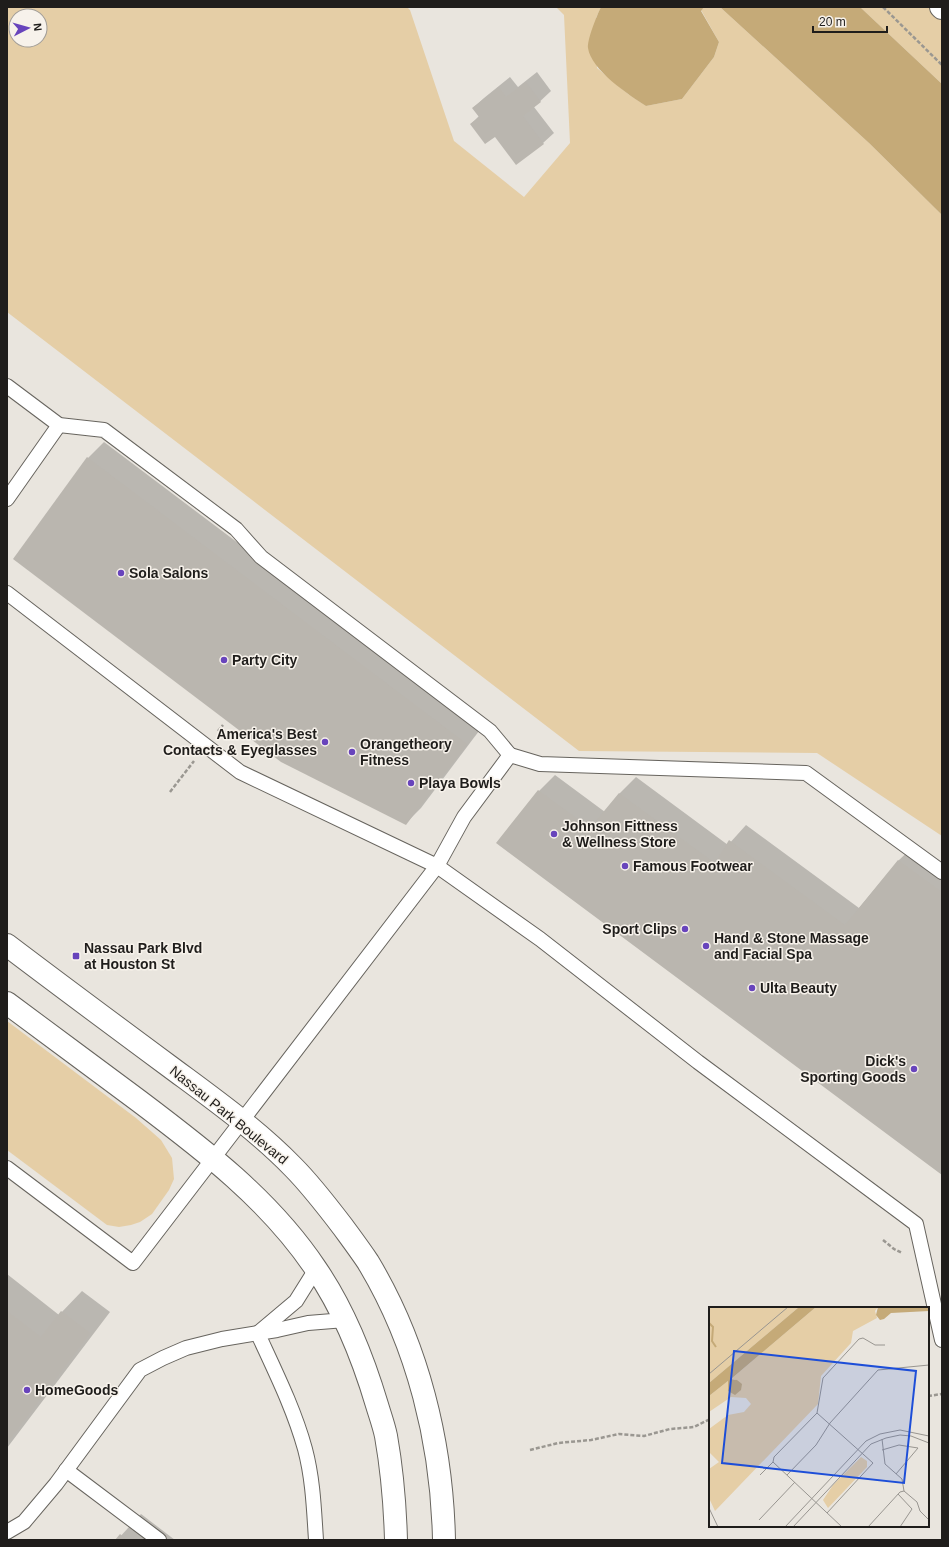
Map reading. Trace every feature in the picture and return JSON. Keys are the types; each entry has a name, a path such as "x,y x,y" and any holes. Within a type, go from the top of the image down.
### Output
{"street":[{"name":"Nassau Park Boulevard","path":"7,945 242,1121 293,1166 314,1190 367,1261 390,1303 413,1360 430,1418 438,1461 444,1540"},
{"path":"7,1003 214,1159 258,1200 290,1236 316,1269 345,1320 360,1356 385,1434 391,1472 396,1540"}],"lane":[{"path":"7,386 59,425 104,430 236,529 261,557 490,731 510,755 540,764 806,772 942,872"},
{"path":"7,499 59,425"},
{"path":"7,593 240,772 437,866 540,939 698,1062 916,1224 942,1340"},
{"path":"7,1168 133,1263 437,866 464,817 510,755"},
{"path":"258,1334 296,1301 316,1269"},
{"path":"7,1532 24,1522 66,1470 140,1370 186,1348 222,1339 258,1334 308,1323 345,1320"},
{"path":"258,1334 290,1405 305,1450 314,1505 316,1540"},
{"path":"66,1470 158,1540"}],"path":[{"path":"883,7 942,65"},
{"path":"929,1396 942,1394"},
{"path":"530,1450 558,1443 591,1440 618,1434 644,1436 670,1429 694,1427 709,1420"}],"shaded area":[{"path":"7,7 407,7 410,10 454,141 524,197 570,143 564,15 556,7 601,7 596,18 597,68 628,94 646,106 682,99 714,57 719,42 701,10 704,7 720,7 869,143 942,215 942,836 817,753 579,751 7,312"},
{"path":"601,7 704,7 701,11 719,42 714,57 682,99 646,106 603,73 591,56 588,48 589,39"},
{"path":"720,7 860,7 942,84 942,215 869,143"},
{"path":"860,7 942,7 942,84"},
{"path":"7,1021 136,1118 161,1140 172,1158 174,1179 169,1190 152,1214 140,1222 131,1225 119,1227 107,1225 7,1150"}],"building":[{"path":"526,82 541,102 523,116 544,144 516,165 495,137 485,144 470,124 479,117 472,108 499,87 506,97"},
{"path":"87,457 467,744 406,825 281,762 13,559"},
{"path":"538,790 590,828 619,793 715,863 729,840 845,925 898,860 942,892 942,1175 496,843"},
{"name":"HomeGoods","path":"7,1311 41,1337 61,1311 90,1333 7,1443"},
{"path":"120,1534 127,1540 115,1540"}],"place":[{"name":"Sola Salons","path":"121,573"},
{"name":"Party City","path":"224,660"},
{"name":"America's Best Contacts & Eyeglasses","path":"325,742"},
{"name":"Orangetheory Fitness","path":"352,752"},
{"name":"Playa Bowls","path":"411,783"},
{"name":"Johnson Fittness & Wellness Store","path":"554,834"},
{"name":"Famous Footwear","path":"625,866"},
{"name":"Sport Clips","path":"685,929"},
{"name":"Hand & Stone Massage and Facial Spa","path":"706,946"},
{"name":"Nassau Park Blvd at Houston St","path":"76,956"},
{"name":"Ulta Beauty","path":"752,988"},
{"name":"Dick's Sporting Goods","path":"914,1069"},
{"name":"HomeGoods","path":"27,1390"}]}
